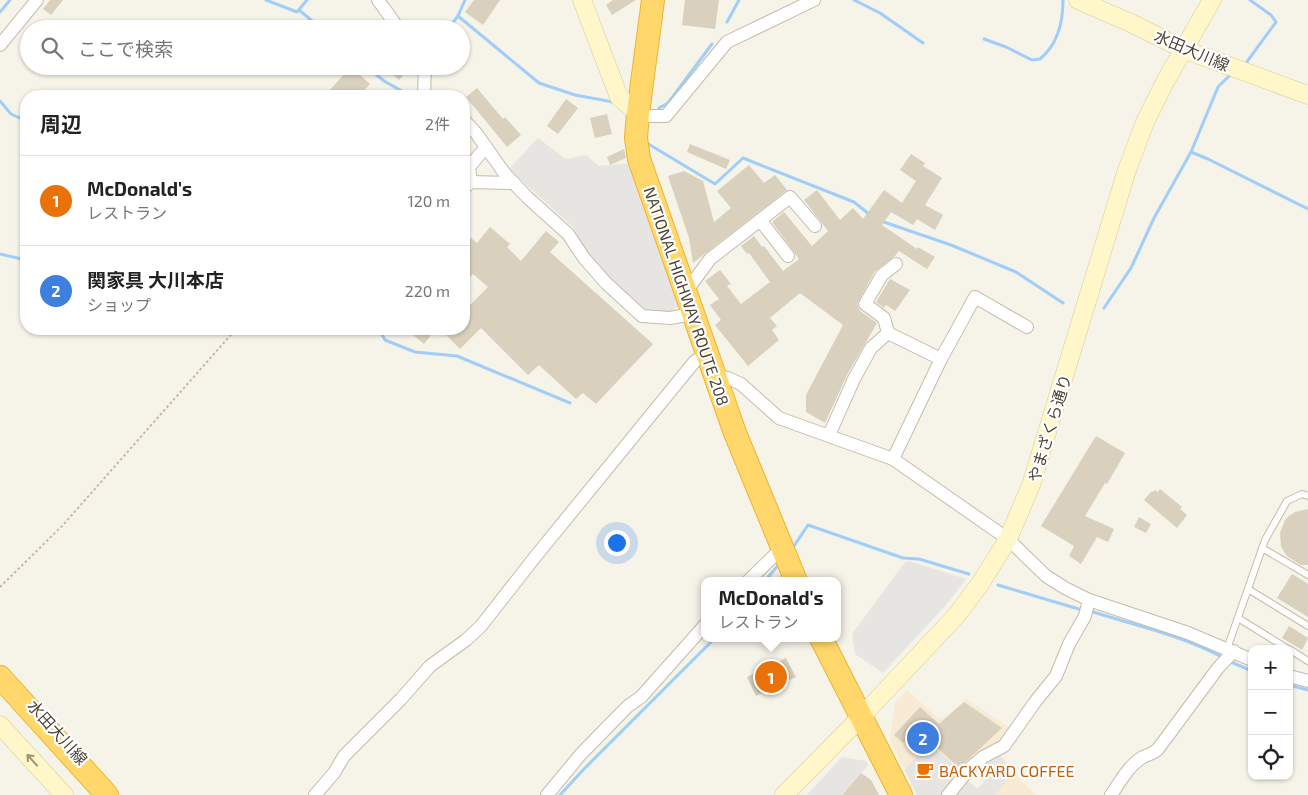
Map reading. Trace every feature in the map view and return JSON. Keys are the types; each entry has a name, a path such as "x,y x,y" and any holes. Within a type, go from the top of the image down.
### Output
{"highway":[{"name":"NATIONAL HIGHWAY ROUTE 208","path":"653,0 638,113 636,138 639,160 735,433 788,562"},
{"path":"823,642 901,795"},
{"path":"0,677 107,795"},
{"path":"0,687 98,795"}],"street":[{"path":"21,20 37,0"},
{"path":"378,0 392,20"},
{"path":"582,0 619,97 638,113 649,116 666,116 727,42 814,0"},
{"name":"水田大川線","path":"1078,0 1133,24 1183,49 1308,95"},
{"name":"やまざくら通り","path":"784,795 956,616 980,584 1008,539 1032,485 1126,173 1145,122 1183,49 1212,0"},
{"path":"0,45 20,21"},
{"path":"424,90 425,75"},
{"path":"470,127 505,174 568,234 584,258 606,283 642,316 670,318 692,314"},
{"path":"470,166 486,147"},
{"path":"470,185 514,183"},
{"path":"685,293 710,259 790,196 814,226"},
{"path":"760,220 788,256"},
{"path":"896,264 882,275 865,304 884,318 888,332 941,359"},
{"path":"893,459 941,359 975,297 1027,327"},
{"path":"829,435 854,379 871,348 888,332"},
{"path":"315,795 334,773 344,756 401,699 430,666 466,640 481,626 534,557 695,360 711,365 728,378 740,384 779,418 893,459 1008,539 1046,576 1089,600 1188,633 1248,658"},
{"path":"756,577 788,562"},
{"path":"948,795 970,768 982,757 1004,746 1056,676 1085,616 1089,600"},
{"path":"547,795 581,754 628,706 641,696 701,629"},
{"path":"1111,795 1129,770 1143,757 1154,753 1158,749 1230,650"},
{"name":"水田大川線","path":"0,668 115,795"},
{"path":"1293,677 1308,681"},
{"path":"0,725 64,795"}],"lane":[{"path":"1230,650 1238,618 1265,540 1288,501 1302,494 1308,496"},
{"path":"1262,548 1308,575"},
{"path":"1248,589 1308,626"},
{"path":"1238,618 1282,645"},
{"path":"1293,652 1308,661"}],"path":[{"path":"0,587 63,525 231,335"}],"shaded area":[{"path":"538,138 566,159 586,155 599,166 631,163 680,306 668,313 643,310 606,274 586,250 573,227 509,169"},
{"path":"909,561 966,579 946,605 883,673 855,654 852,634 905,562"},
{"path":"907,690 938,718 944,718 966,699 1013,730 961,776 978,789 991,773 980,762 999,754 1014,773 1036,795 917,795 890,740 895,702"},
{"path":"929,743 963,773 945,795 917,795 905,770"},
{"path":"999,754 1014,773 995,795 951,795 964,778 978,789 991,773 980,762"},
{"path":"842,757 866,761 868,765 841,795 807,795"}],"building":[{"path":"50,0 63,0 51,15 43,9"},
{"path":"474,0 500,0 483,25 465,12"},
{"path":"613,0 636,0 612,15 606,5"},
{"path":"685,0 719,0 715,29 682,25"},
{"path":"344,75 360,75 370,84 364,90 330,90"},
{"path":"393,75 403,75 399,80"},
{"path":"477,88 503,119 505,117 521,135 507,147 470,102 470,94"},
{"path":"566,99 578,108 558,134 547,126"},
{"path":"607,114 612,134 595,138 590,118"},
{"path":"690,144 730,160 726,169 687,152"},
{"path":"624,149 626,158 610,165 607,157"},
{"path":"911,154 925,163 923,166 942,178 925,205 943,215 935,230 917,219 913,225 891,212 882,225 917,249 918,247 935,257 927,269 899,251 875,271 857,304 860,311 877,323 847,375 825,423 806,412 806,395 843,325 800,293 770,318 777,326 772,330 779,340 748,366 715,325 721,320 710,305 719,299 705,281 720,270 731,284 727,286 741,304 770,282 749,253 747,254 741,246 754,236 783,271 799,259 772,222 784,212 812,246 828,231 804,200 817,190 840,220 853,208 863,219 884,190 902,203 916,181 900,170"},
{"path":"749,165 764,183 775,175 787,190 693,263 689,238 668,176 684,171 703,181 714,222 731,208 717,191"},
{"path":"490,227 510,244 507,247 521,261 546,231 559,242 550,252 653,344 596,404 583,393 576,399 539,365 528,375 481,328 460,349 446,335 470,335 470,305 488,287 473,274 470,278 470,237 477,243"},
{"path":"890,279 910,290 895,311 886,305 884,308 876,302"},
{"path":"413,335 431,335 424,344"},
{"path":"1096,436 1125,453 1085,516 1114,529 1108,542 1097,537 1081,564 1069,556 1074,546 1041,526"},
{"path":"1160,489 1182,507 1180,509 1187,515 1177,528 1144,500 1152,491 1158,492"},
{"path":"1308,509 1308,565 1301,565 1288,557 1284,552 1281,546 1280,533 1285,520 1289,516 1295,512"},
{"path":"1139,517 1151,524 1146,533 1134,527"},
{"path":"1292,574 1308,584 1308,617 1277,598"},
{"path":"1289,626 1308,638 1302,650 1282,638"},
{"path":"786,658 796,677 756,696 747,677"},
{"path":"964,702 1002,728 959,768 929,740 918,751 906,740 903,743 894,735 920,707 939,724"},
{"path":"861,773 871,780 879,795 842,795"}],"waterway":[{"path":"0,12 10,0"},
{"path":"266,0 297,12 307,0"},
{"path":"455,20 465,0"},
{"path":"727,22 739,0"},
{"path":"854,0 880,13 923,43"},
{"path":"984,39 1032,60 1040,59 1055,40 1062,17 1063,0"},
{"path":"1246,63 1276,22 1271,15 1250,0"},
{"path":"299,10 311,20"},
{"path":"458,16 463,20"},
{"path":"470,26 539,83 575,95 613,102"},
{"path":"659,108 668,103 712,44"},
{"path":"377,75 400,90"},
{"path":"1104,308 1131,268 1154,218 1191,152 1218,87 1230,75"},
{"path":"0,101 11,114 20,118"},
{"path":"645,142 715,184 743,158 854,202 869,214"},
{"path":"1191,152 1308,209"},
{"path":"881,221 951,245 1016,272 1063,303"},
{"path":"0,254 20,259"},
{"path":"382,335 385,340 415,352 457,356 570,403"},
{"path":"792,549 808,525 903,558 919,559 969,574"},
{"path":"768,577 780,563"},
{"path":"998,585 1082,610"},
{"path":"1090,611 1174,636 1222,657"},
{"path":"560,795 711,642"},
{"path":"1231,662 1248,669"},
{"path":"1293,686 1308,690"}],"place":[{"name":"McDonald's","path":"771,677"},
{"name":"関家具 大川本店","path":"923,738"},
{"name":"BACKYARD COFFEE","path":"925,770"}]}
